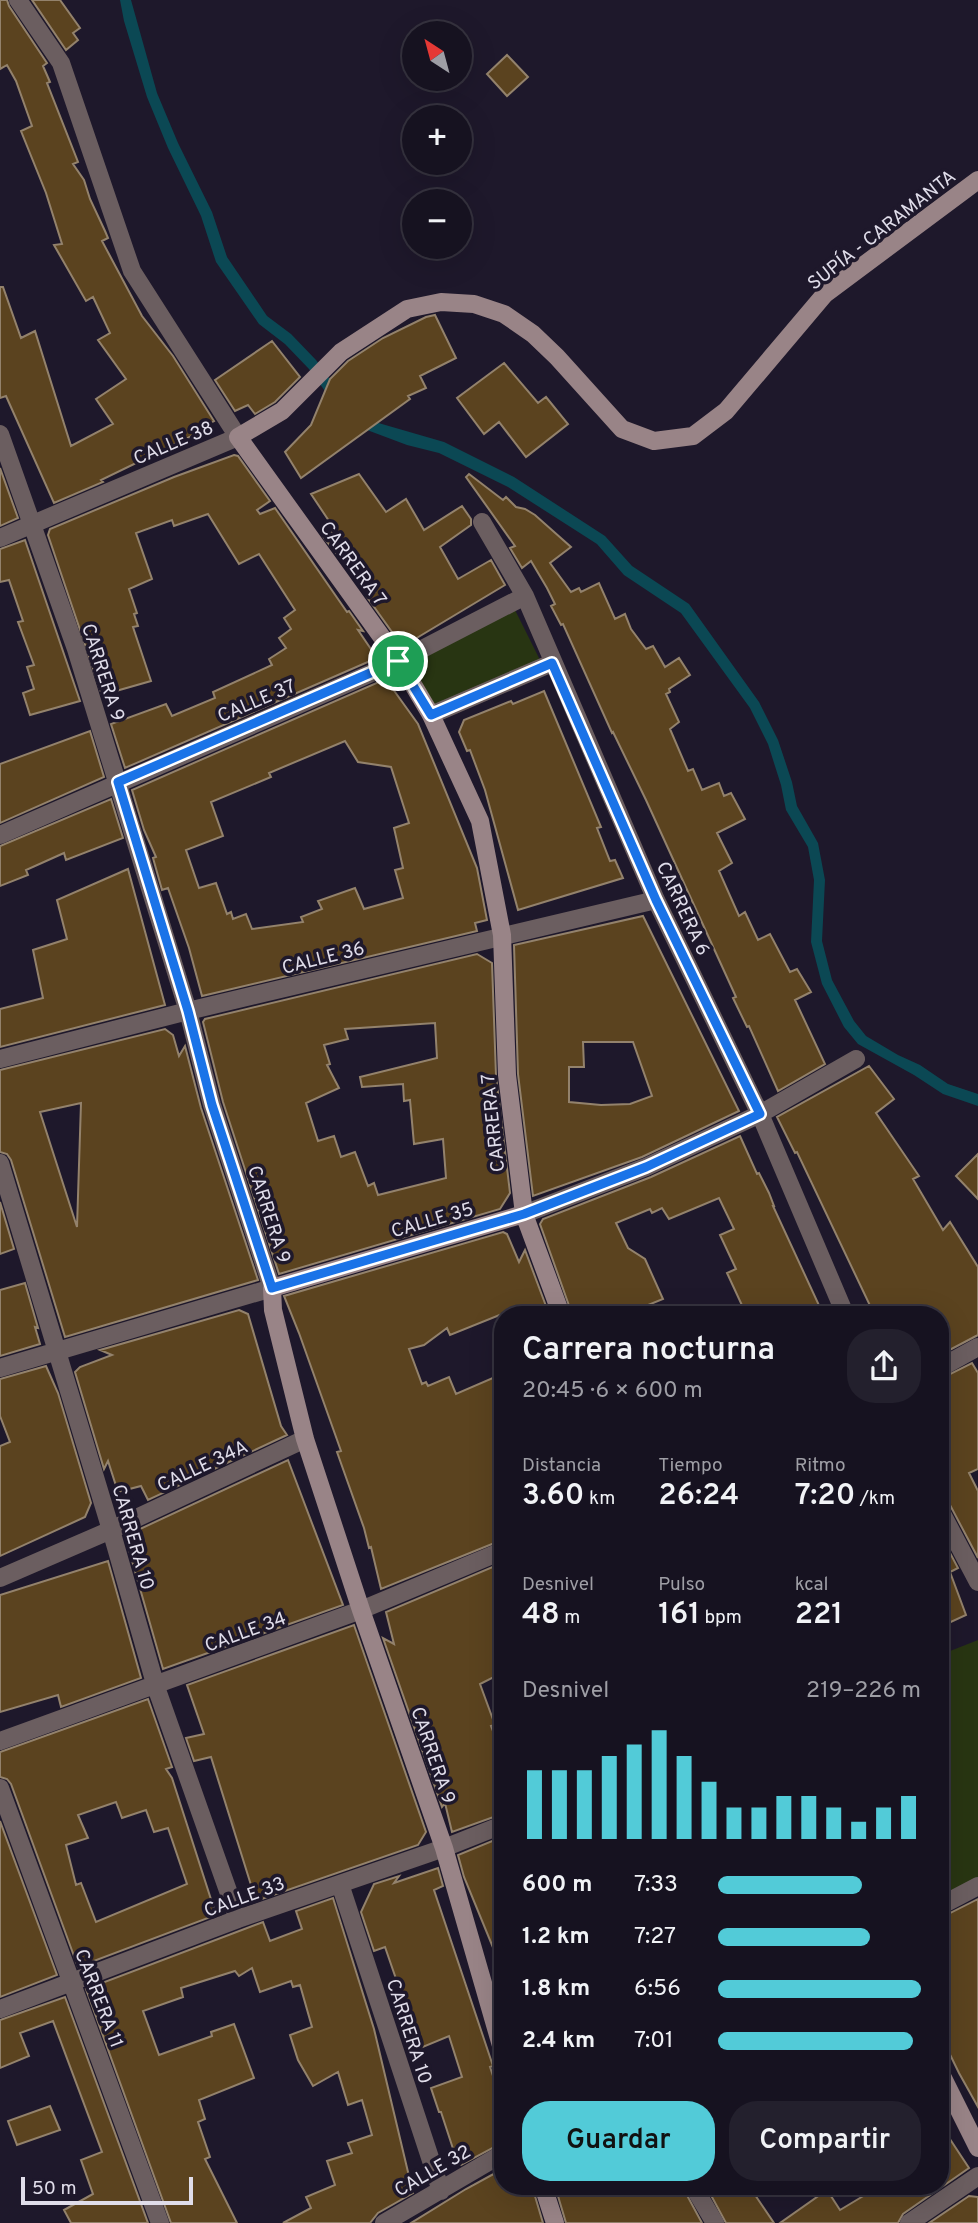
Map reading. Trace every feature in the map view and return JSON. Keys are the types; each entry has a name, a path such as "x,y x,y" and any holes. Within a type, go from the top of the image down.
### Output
{"main road":[{"name":"SUPÍA - CARAMANTA","path":"341,352 407,310 441,302 474,304 504,314 533,334 622,429 654,441 693,436 726,411 825,294 978,180"},
{"name":"CALLE 38","path":"238,437 282,411 341,352"},
{"name":"CARRERA 7","path":"238,437 398,661 431,715 480,821 502,935 507,1075 524,1214 558,1306"},
{"name":"CALLE 35","path":"272,1288 524,1214"},
{"name":"CARRERA 9","path":"272,1288 274,1310 305,1440 444,1848 494,2021"},
{"path":"949,2090 978,2148"},
{"path":"546,2195 555,2223"}],"street":[{"name":"CARRERA 7","path":"18,0 61,63 132,271 238,437"},
{"name":"CARRERA 9","path":"0,434 76,649 188,1011 212,1105 272,1288"},
{"name":"CALLE 38","path":"0,538 238,437"},
{"name":"CARRERA 6","path":"482,522 525,596 656,900 760,1114 842,1306"},
{"name":"CALLE 37","path":"0,835 398,661 525,596"},
{"path":"431,715 552,663"},
{"name":"CALLE 36","path":"0,1059 188,1011 656,900"},
{"name":"CALLE 35","path":"524,1214 646,1167 760,1114 856,1059"},
{"name":"CARRERA 10","path":"0,1163 156,1686 238,1919"},
{"name":"CALLE 35","path":"0,1368 272,1288"},
{"path":"949,1363 978,1347"},
{"name":"CALLE 34A","path":"0,1578 305,1440"},
{"path":"949,1527 978,1582"},
{"name":"CALLE 34","path":"0,1741 361,1610 494,1554"},
{"name":"CARRERA 11","path":"0,1788 160,2223"},
{"name":"CALLE 33","path":"0,2009 238,1919 494,1828"},
{"name":"CARRERA 10","path":"340,1884 441,2191"},
{"path":"949,1901 978,1886"},
{"name":"CALLE 32","path":"384,2223 413,2216 441,2191 494,2159"},
{"path":"909,2223 978,2176"},
{"path":"698,2195 715,2223"}],"shaded area":[{"path":"120,0 131,0 157,93 212,212 227,257 267,316 291,334 316,360 345,400 375,422 444,442 514,477 605,536 632,566 689,604 759,702 778,740 797,806 818,843 825,880 822,941 832,980 854,1021 866,1036 898,1055 920,1065 948,1084 978,1094 978,1106 943,1094 858,1044 844,1027 822,984 811,942 814,880 808,847 786,810 768,744 750,708 681,613 624,575 597,544 508,487 439,453 407,445 367,430 338,409 309,369 285,344 259,324 216,262 201,216 147,97"},
{"path":"513,606 541,662 435,707 405,662"},
{"path":"978,1640 978,1877 949,1893 949,1651"}],"building":[{"path":"0,0 7,0 47,63 43,66 50,82 47,83 78,162 73,164 84,180 108,238 102,241 142,316 173,356 214,421 198,429 200,432 101,480 103,482 54,503 6,396 0,398 0,287 3,287 21,338 35,331 71,446 113,424 96,399 126,379 98,340 110,333 93,297 86,301 54,245 62,244 46,193 21,131 32,126 16,81 7,65 0,69"},
{"path":"32,0 60,0 80,28 73,33 78,40 66,50"},
{"path":"507,55 528,77 507,96 487,74"},
{"path":"435,315 456,358 420,376 426,388 408,396 410,399 301,478 285,452 311,425 330,379 348,361 383,338"},
{"path":"272,341 300,377 275,402 255,414 248,405 235,411 215,380"},
{"path":"504,363 538,403 546,397 568,424 526,457 499,422 484,434 457,398"},
{"path":"234,455 238,456 270,501 257,510 260,514 275,508 363,631 358,630 377,658 125,768 111,724 166,704 172,716 215,698 213,692 272,665 269,659 286,648 279,638 291,629 284,618 295,610 259,554 239,564 208,514 174,526 172,520 136,533 152,579 129,589 137,613 134,614 138,626 133,627 151,681 102,695 48,535 50,529"},
{"path":"0,468 18,518 0,526"},
{"path":"359,474 386,512 406,499 424,530 462,506 471,519 471,525 440,547 458,579 491,560 505,585 410,642 397,639 367,597 375,592 346,548 336,553 324,538 335,530 311,494"},
{"path":"469,474 503,500 506,497 516,507 535,515 571,547 550,563 571,592 579,588 581,592 599,583 615,619 625,614 631,629 646,649 653,646 665,667 679,658 690,675 666,694 679,722 670,729 688,771 693,769 702,790 719,783 724,796 731,793 745,819 717,833 732,863 719,871 739,916 745,912 758,940 770,934 790,972 797,969 811,992 795,1000 825,1064 778,1091 749,1026 747,1027 733,998 736,997 646,800 612,733 563,624 561,625 551,606 555,604 547,588 531,561 522,568 510,548 515,546 466,477"},
{"path":"25,540 80,701 30,715 23,693 34,689 27,667 34,665 18,622 23,621 9,580 0,582 0,549"},
{"path":"381,681 390,685 418,724 477,868 487,920 475,923 477,931 202,996 168,888 162,890 153,858 156,857 144,830 132,790","holes":["345,741 358,762 391,767 409,823 394,828 403,868 395,870 403,898 364,909 355,888 318,901 322,909 301,917 303,922 252,929 246,914 233,919 231,912 227,914 216,883 199,888 186,850 223,836 211,802 271,777 269,773"]},
{"path":"544,691 601,827 597,828 610,861 615,860 623,878 518,910 485,790 470,750 467,751 459,732 464,720"},
{"path":"90,731 104,777 0,823 0,764"},
{"path":"111,799 123,838 66,860 64,853 26,870 28,875 0,886 0,846"},
{"path":"128,869 165,1005 0,1047 0,1009 43,998 33,950 67,939 57,900"},
{"path":"643,916 739,1111 642,1157 533,1196 518,1074 514,945","holes":["583,1042 633,1042 652,1096 630,1104 569,1102 569,1067 584,1067"]},
{"path":"477,954 492,963 496,1076 510,1193 500,1209 279,1274 223,1102 203,1022 205,1019","holes":["435,1023 437,1058 360,1077 362,1087 403,1084 404,1101 410,1100 414,1144 443,1139 446,1178 378,1195 374,1183 368,1186 355,1152 341,1157 334,1136 318,1141 306,1103 339,1088 327,1065 330,1064 324,1045 348,1039 345,1029"]},
{"path":"165,1029 173,1035 179,1056 185,1046 201,1108 258,1280 65,1337 11,1160 7,1154 0,1152 0,1070","holes":["81,1103 77,1227 40,1112"]},
{"path":"869,1066 894,1099 876,1113 919,1176 913,1179 943,1230 950,1222 978,1267 978,1335 949,1350 949,1306 870,1306 797,1152 795,1153 777,1117"},
{"path":"740,1136 769,1193 819,1306 742,1306 727,1273 736,1269 720,1235 734,1229 719,1198 669,1219 662,1208 652,1213 650,1209 616,1223 628,1248 645,1259 663,1299 646,1306 569,1306 540,1224 543,1219 651,1177"},
{"path":"978,1154 978,1199 956,1176"},
{"path":"0,1202 14,1249 0,1254"},
{"path":"503,1232 507,1234 519,1262 525,1250 546,1306 494,1306 494,1317 450,1335 447,1328 424,1345 409,1349 422,1384 426,1382 428,1386 449,1377 456,1394 494,1377 494,1543 381,1589 371,1547 369,1548 337,1452 341,1451 284,1296"},
{"path":"25,1283 40,1344 0,1356 0,1290"},
{"path":"239,1310 248,1314 281,1426 287,1435 148,1500 141,1486 118,1492 108,1461 104,1469 75,1372 80,1367 112,1355 100,1350"},
{"path":"972,1363 978,1373 978,1469 969,1473 978,1491 978,1558 949,1504 949,1374"},
{"path":"46,1366 58,1393 91,1503 85,1517 0,1556 0,1446 10,1442 0,1416 0,1379"},
{"path":"288,1460 343,1605 163,1669 129,1550 131,1549 125,1536"},
{"path":"949,1551 958,1568 950,1572 966,1615 949,1623"},
{"path":"108,1561 141,1678 61,1707 58,1695 0,1712 0,1595"},
{"path":"494,1566 494,1677 480,1684 494,1722 491,1726 494,1734 494,1817 452,1832 445,1803 442,1807 383,1638 394,1644 386,1612"},
{"path":"354,1625 426,1832 418,1845 256,1901 211,1757 194,1761 186,1738 204,1734 187,1685"},
{"path":"148,1699 172,1767 166,1769 172,1778 216,1915 78,1967 11,1784 0,1777 0,1752","holes":["116,1802 122,1818 146,1810 154,1832 168,1828 187,1884 96,1922 81,1883 76,1885 66,1845 88,1838 78,1815"]},
{"path":"0,1821 57,1975 0,1997"},
{"path":"494,1840 494,1950 464,1877 458,1855"},
{"path":"438,1868 443,1886 434,1890 493,2066 490,2067 494,2079 494,2147 461,2165 458,2164 431,2088 462,2077 449,2036 418,2049 385,1947 374,1951 361,1912 374,1884 399,1876 394,1883"},
{"path":"333,1898 374,2029 413,2193 378,2213 370,2223 283,2223 311,2208 306,2197 335,2185 327,2161 352,2153 348,2143 372,2135 362,2100 348,2105 338,2072 313,2086 298,2060 290,2035 312,2027 300,1985 293,1987 291,1981 260,1992 252,1968 239,1976 235,1971 181,1988 183,1997 143,2011 159,2055 212,2036 211,2032 234,2024 254,2078 199,2100 205,2119 198,2122 210,2157 205,2159 237,2223 171,2223 86,1989 263,1922 270,1941 302,1929 296,1911"},
{"path":"978,1899 978,2107 949,2052 949,1914"},
{"path":"65,1997 148,2223 71,2223 64,2210 93,2194 81,2160 102,2152 53,2021 20,2033 29,2056 0,2068 0,2020"},
{"path":"50,2106 60,2130 17,2145 8,2121"},
{"path":"949,2138 969,2168 949,2182"},
{"path":"494,2174 494,2195 535,2195 543,2223 411,2223"},
{"path":"558,2195 687,2195 702,2223 566,2223"},
{"path":"711,2195 755,2195 774,2223 726,2223"},
{"path":"820,2195 830,2195 840,2210 865,2195 930,2195 903,2214 898,2223 780,2223"},
{"path":"969,2196 978,2197 978,2223 929,2223"}],"route":[{"path":"398,661 431,715 552,663 656,900 760,1114 646,1167 524,1214 272,1288 212,1105 188,1011 118,782 398,661"}]}
